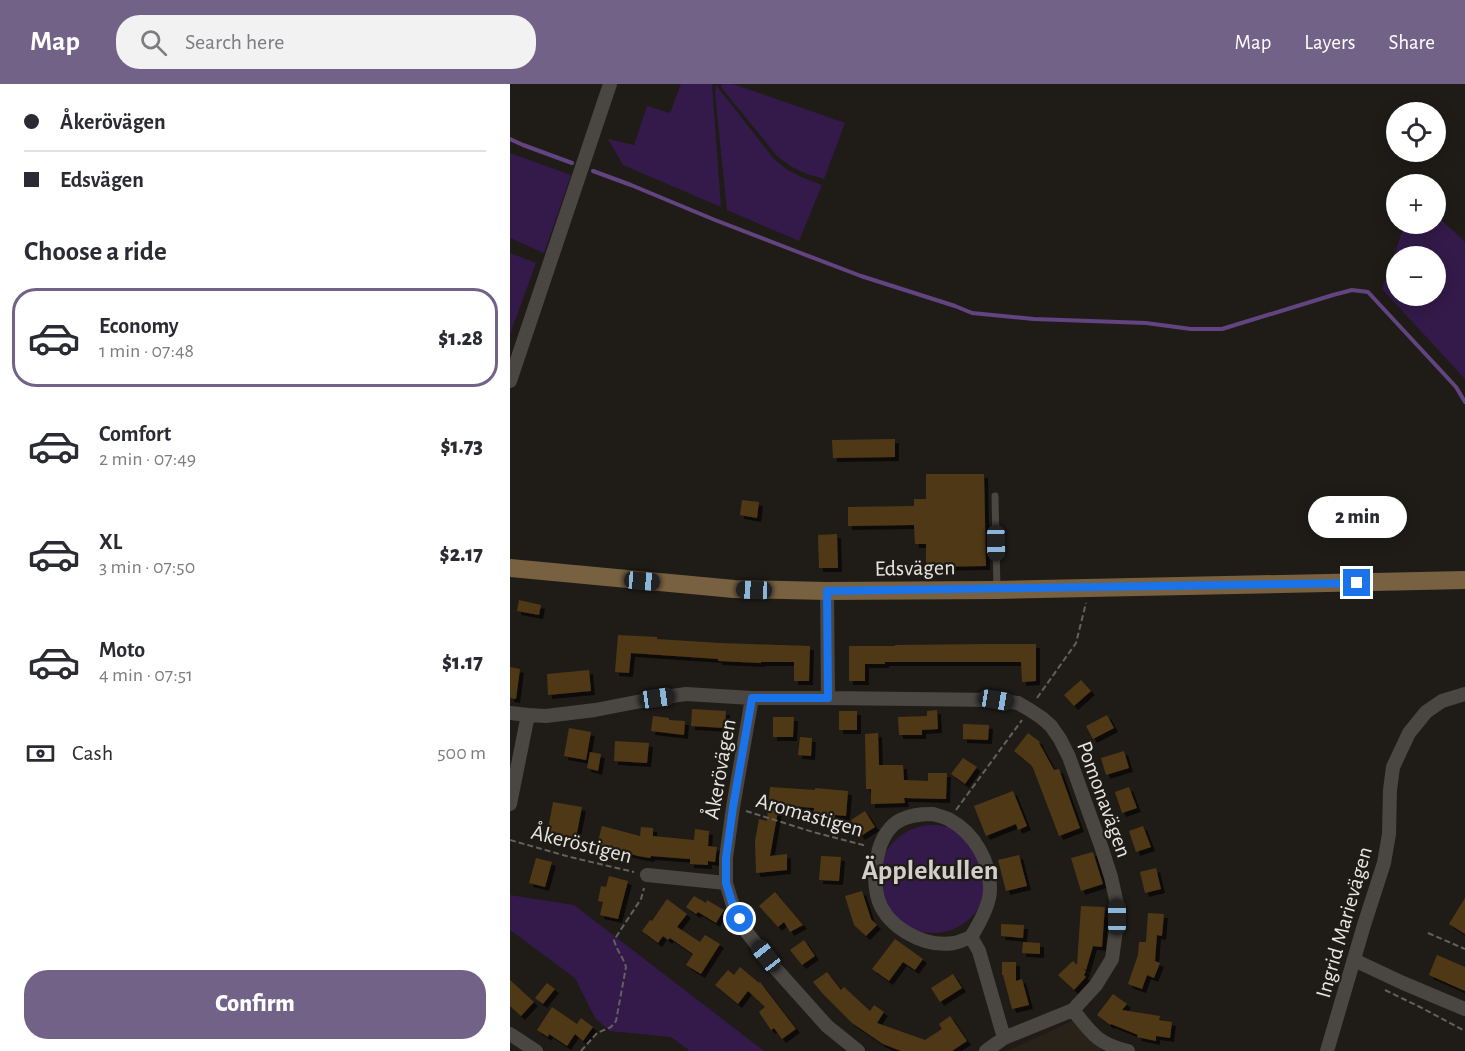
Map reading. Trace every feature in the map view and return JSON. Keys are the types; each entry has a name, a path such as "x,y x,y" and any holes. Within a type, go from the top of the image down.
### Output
{"street":[{"path":"510,381 610,84"},
{"name":"Edsvägen","path":"510,568 734,589 827,591 997,590 1465,580"},
{"path":"827,591 828,698"},
{"name":"Pomonavägen","path":"510,713 546,716 686,694 752,698 996,700 1018,703 1030,710 1051,726 1069,757 1111,877 1117,904 1116,930 1112,959 1096,985 1073,1010 1004,1038 986,1051"},
{"name":"Ingrid Marievägen","path":"1327,1051 1384,863 1389,834 1393,767 1408,733 1426,711 1442,701 1465,694"},
{"name":"Åkerövägen","path":"752,698 733,807 726,858 726,883 734,909 745,930 827,1026 858,1051"},
{"path":"510,804 528,715"},
{"path":"933,814 949,819 964,830 979,848 987,867 990,890 982,918 971,937 953,943 929,943 907,934 888,917 877,897 874,871 879,849 886,833 897,822 916,815 933,814"},
{"path":"647,875 726,883"},
{"path":"971,937 979,951 1004,1038"},
{"path":"1354,960 1465,1009"},
{"path":"1073,1010 1089,1030 1105,1044 1128,1051"},
{"path":"510,1034 536,1051"}],"lane":[{"path":"995,496 997,590"}],"path":[{"path":"949,819 1030,710 1076,643 1090,587"},
{"name":"Aromastigen","path":"733,807 813,832 879,849"},
{"name":"Åkeröstigen","path":"510,840 647,875"},
{"path":"581,1051 597,1034 611,1027 616,1021 626,967 614,940 641,899 647,875"},
{"path":"1428,933 1465,949"},
{"path":"1382,989 1465,1031"}],"shaded area":[{"path":"681,84 712,84 721,207 623,165 608,139 634,145 647,106 670,113"},
{"path":"722,84 733,84 845,123 824,179 792,167 777,156 721,87"},
{"path":"716,85 774,159 786,169 822,185 799,241 727,210"},
{"path":"510,153 571,175 544,253 510,238"},
{"path":"1446,224 1465,242 1465,379 1398,306 1446,306 1446,246 1397,246 1401,234 1446,234"},
{"path":"510,253 536,263 510,334"},
{"path":"1386,278 1386,293 1382,289"},
{"path":"933,825 954,829 971,841 983,858 987,879 983,900 971,917 954,929 933,933 912,929 895,917 883,900 879,879 883,858 895,841 912,829"},
{"path":"510,895 574,905 764,1051 690,1051 671,1037 610,1031 595,1018 575,978 510,930"},
{"path":"1075,1020 1102,1051 1007,1051"}],"building":[{"path":"895,439 895,457 833,458 832,440"},
{"path":"926,474 984,474 986,566 926,567 926,544 915,544 914,525 848,526 848,507 914,506 914,499 926,499"},
{"path":"742,500 759,502 757,518 740,515"},
{"path":"837,534 838,568 819,568 818,535"},
{"path":"519,600 541,605 539,615 517,611"},
{"path":"618,635 719,643 810,646 809,681 794,681 794,662 718,661 718,659 631,653 629,673 615,672"},
{"path":"1036,644 1036,681 1022,682 1021,662 885,662 885,664 865,664 865,681 849,681 849,646"},
{"path":"510,667 520,669 516,699 510,698"},
{"path":"589,670 591,691 548,695 547,674"},
{"path":"1081,680 1091,691 1074,706 1064,695"},
{"path":"692,709 726,711 725,728 691,726"},
{"path":"937,710 938,729 922,730 922,735 899,735 898,717 927,716 927,711"},
{"path":"839,711 857,711 857,730 839,730"},
{"path":"1107,715 1114,728 1093,739 1086,726"},
{"path":"653,716 685,721 684,735 651,731"},
{"path":"773,717 794,717 793,737 773,737"},
{"path":"963,724 989,725 988,740 963,739"},
{"path":"569,728 591,732 586,760 564,756"},
{"path":"878,733 879,765 903,765 904,780 928,781 928,773 947,773 946,799 904,798 905,803 871,804 871,789 866,789 865,734"},
{"path":"1028,733 1040,742 1054,770 1059,769 1080,828 1059,836 1033,768 1014,751"},
{"path":"800,737 812,738 811,756 798,755"},
{"path":"615,741 649,743 647,763 614,761"},
{"path":"1124,751 1129,768 1106,775 1101,758"},
{"path":"590,752 601,754 598,771 587,768"},
{"path":"963,758 977,767 965,784 951,774"},
{"path":"770,787 848,791 846,816 835,815 834,820 813,818 814,808 779,805 770,856 787,854 787,870 756,873 755,841 759,819 767,821"},
{"path":"1129,787 1137,808 1122,813 1115,792"},
{"path":"1013,791 1027,826 1018,830 1016,824 986,836 974,806"},
{"path":"553,802 582,807 576,838 560,835 559,843 546,841"},
{"path":"865,811 875,827 861,836 851,820"},
{"path":"602,826 640,836 641,827 653,828 653,836 694,840 695,829 709,831 708,846 717,847 715,862 708,861 708,865 690,864 690,859 651,856 650,858 597,845"},
{"path":"1143,826 1151,847 1136,852 1129,831"},
{"path":"1093,852 1103,884 1081,891 1071,858"},
{"path":"1019,855 1027,886 1006,891 998,860"},
{"path":"821,856 841,857 839,881 819,880"},
{"path":"536,858 552,862 545,887 529,883"},
{"path":"1156,868 1161,889 1145,893 1140,872"},
{"path":"609,876 628,881 618,919 600,915 603,902 598,901 601,886 606,887"},
{"path":"862,891 871,919 877,925 866,936 854,925 845,896"},
{"path":"775,892 803,925 790,932 784,922 778,927 759,906"},
{"path":"694,896 706,903 707,900 724,910 716,923 686,907"},
{"path":"1465,898 1465,934 1449,924"},
{"path":"667,899 687,914 677,927 700,942 705,935 720,944 701,974 686,965 693,954 670,938 668,940 663,936 658,943 642,931"},
{"path":"1081,906 1105,907 1102,947 1093,946 1086,970 1082,968 1086,971 1084,975 1086,977 1074,990 1058,975 1073,961 1077,965"},
{"path":"1148,913 1164,914 1162,936 1157,935 1155,961 1160,963 1154,978 1147,975 1142,989 1128,984 1138,955 1139,942 1146,942"},
{"path":"1001,924 1024,925 1023,938 1001,936"},
{"path":"895,939 923,959 915,970 903,962 889,981 872,969"},
{"path":"804,940 815,956 802,965 790,950"},
{"path":"1023,942 1040,943 1040,954 1022,953"},
{"path":"1437,955 1465,967 1465,991 1429,975"},
{"path":"1002,962 1016,962 1016,981 1022,979 1029,1005 1012,1009 1002,975"},
{"path":"740,967 760,982 796,1029 782,1039 774,1028 771,1030 759,1012 765,1007 748,991 738,1004 715,985 728,970 734,975"},
{"path":"827,972 841,990 844,987 870,1011 874,1005 884,1012 877,1023 925,1040 942,1029 939,1024 950,1016 967,1041 952,1051 901,1051 883,1044 852,1023 813,982"},
{"path":"953,974 962,988 940,1002 931,988"},
{"path":"510,980 534,1002 521,1016 510,1006"},
{"path":"547,983 555,989 543,1004 535,998"},
{"path":"1113,994 1127,1004 1122,1010 1160,1016 1159,1020 1172,1022 1170,1038 1156,1036 1156,1041 1137,1037 1138,1035 1110,1025 1097,1015"},
{"path":"552,1007 577,1024 581,1018 593,1027 583,1041 575,1034 567,1046 549,1034 548,1037 537,1030"}],"waterway":[{"path":"510,139 572,163"},
{"path":"593,171 861,276 972,313 1034,319 1146,323 1191,329 1222,329 1352,290 1368,292 1456,387 1465,402"}],"district":[{"name":"Äpplekullen","path":"930,869"}],"route":[{"path":"740,919 734,909 726,883 726,858 752,698 828,698 827,591 1357,583"}]}
